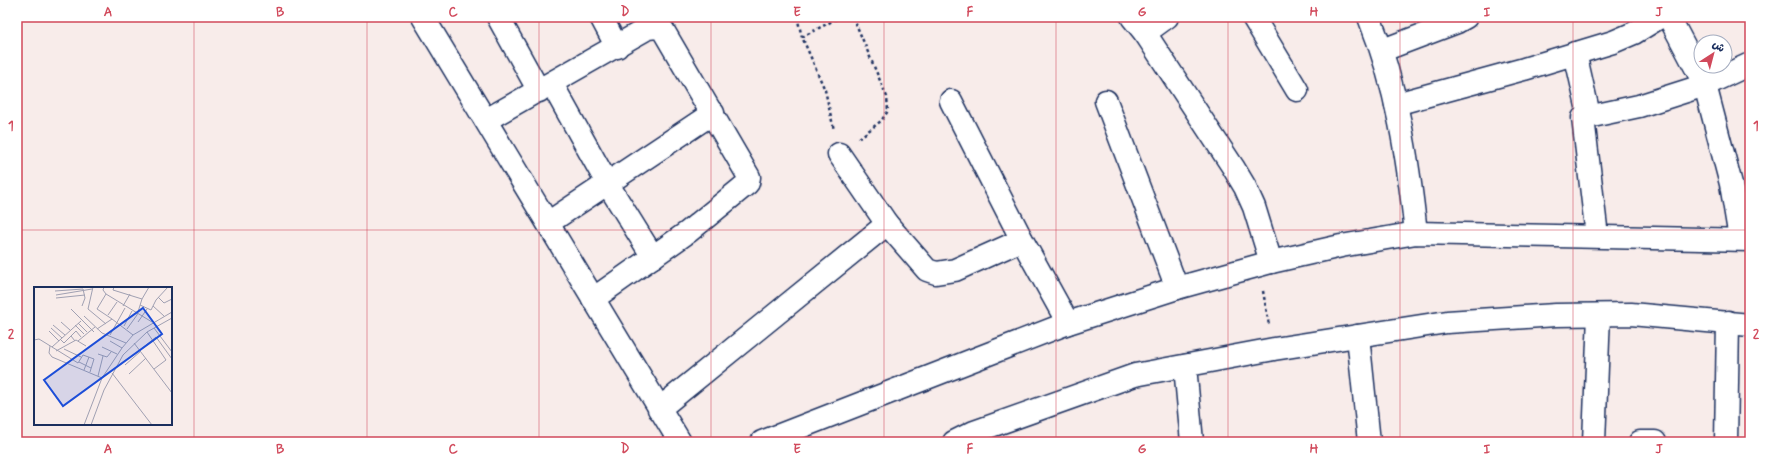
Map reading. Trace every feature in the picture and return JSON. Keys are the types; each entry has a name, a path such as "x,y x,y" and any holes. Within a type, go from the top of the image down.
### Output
{"street":[{"path":"423,17 680,442"},
{"path":"498,17 607,183 653,257"},
{"path":"601,17 617,47"},
{"path":"1167,17 1139,25 1241,180 1254,207 1271,262"},
{"path":"1253,17 1297,90"},
{"path":"1369,17 1382,50 1409,163 1416,233"},
{"path":"1382,50 1457,22 1466,17"},
{"path":"1396,104 1613,42 1634,33 1660,17"},
{"path":"762,442 1068,323 1177,288 1271,262 1341,246 1416,233 1745,239 1705,85 1669,17"},
{"path":"486,120 545,88 648,28 656,27 662,30 713,113 750,180 743,189 653,257 593,299"},
{"path":"1575,53 1589,115"},
{"path":"1597,236 1582,120 1589,115 1639,106 1705,85 1750,64"},
{"path":"951,101 1022,240 1068,323"},
{"path":"1106,101 1177,288"},
{"path":"548,223 713,113"},
{"path":"839,154 887,224 927,270 936,273 954,270 1022,240"},
{"path":"659,409 887,224"},
{"path":"1594,442 1599,314"},
{"path":"954,442 974,432 1135,375 1274,349 1447,322 1556,315 1631,314 1750,325"},
{"path":"1726,442 1728,322"},
{"path":"1358,336 1369,442"},
{"path":"1184,366 1192,442"},
{"path":"1640,442 1655,442"}],"path":[{"path":"797,17 802,37 825,90 839,154 881,121 888,111 887,97 853,17"},
{"path":"802,37 840,17"},
{"path":"1262,289 1270,327"}]}
